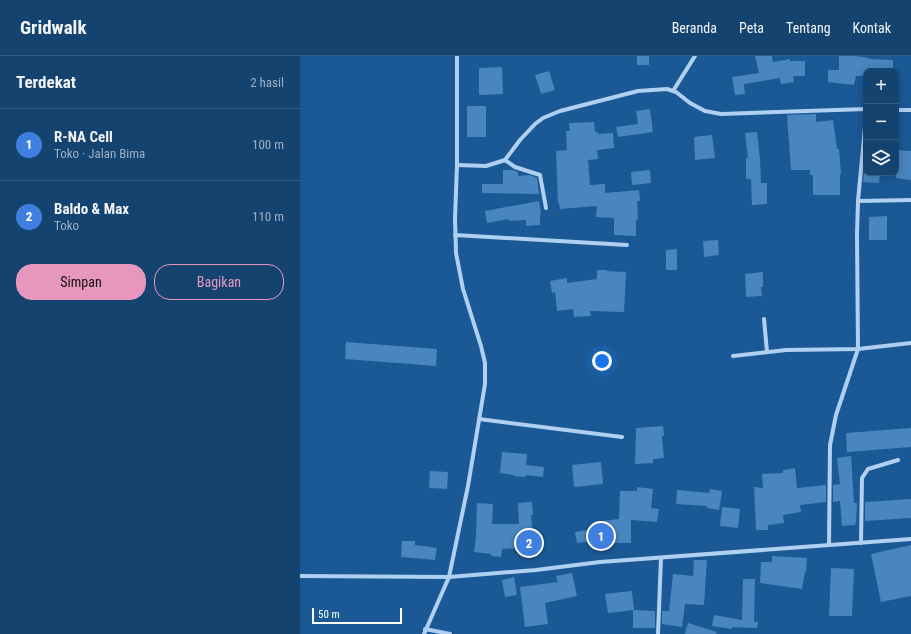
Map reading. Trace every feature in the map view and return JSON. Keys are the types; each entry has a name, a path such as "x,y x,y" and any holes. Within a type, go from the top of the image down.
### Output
{"street":[{"path":"424,634 449,577 468,486 485,384 485,363 463,290 456,253 457,56"},
{"path":"673,91 695,56"},
{"path":"457,164 486,166 505,160 520,140 543,118 560,111 638,91 667,89 676,92 690,103 705,111 721,114 863,109"},
{"path":"899,110 911,110"},
{"path":"829,545 830,445 836,415 858,349 857,234 858,201 864,140"},
{"path":"505,160 515,167 540,175 546,208"},
{"path":"858,201 911,200"},
{"path":"455,236 627,245"},
{"path":"764,320 767,352"},
{"path":"733,356 786,350 858,349 911,343"},
{"path":"479,419 622,437"},
{"path":"861,543 862,478 868,469 898,460"},
{"path":"300,576 449,577 536,570 600,562 911,539"},
{"path":"658,634 662,558"},
{"path":"426,629 450,634"}],"building":[{"path":"637,56 649,56 649,65 637,65"},
{"path":"755,56 772,56 773,62 790,59 790,61 805,61 805,76 793,76 794,82 781,84 780,78 744,84 745,94 735,95 732,77 759,73"},
{"path":"839,56 893,60 893,68 863,68 863,76 856,76 854,85 828,82 828,70 839,70"},
{"path":"502,67 503,94 479,95 479,68"},
{"path":"549,71 555,90 541,94 535,75"},
{"path":"467,106 486,106 486,137 467,137"},
{"path":"650,109 653,132 618,137 616,127 638,124 636,111"},
{"path":"816,114 816,122 833,120 837,149 839,149 841,174 840,195 813,195 813,175 810,175 810,170 791,170 787,115"},
{"path":"594,122 595,132 598,132 598,134 613,133 614,148 597,150 598,159 588,160 590,185 605,184 605,193 639,190 640,201 637,201 638,220 636,220 636,236 614,235 614,218 596,217 597,206 560,209 558,203 556,151 567,150 566,131 570,131 569,123"},
{"path":"757,132 761,183 767,183 767,204 752,205 751,179 746,179 746,158 748,158 745,133"},
{"path":"712,135 715,158 695,160 694,137"},
{"path":"899,150 911,151 911,180 896,178 896,176 899,176"},
{"path":"503,170 513,170 518,172 518,176 530,175 537,178 539,194 482,193 482,184 503,184"},
{"path":"650,170 651,183 632,185 631,172"},
{"path":"864,176 880,176 879,183 863,182"},
{"path":"539,201 541,215 540,225 526,226 526,220 509,221 509,219 487,223 485,211"},
{"path":"887,216 887,240 869,240 869,217"},
{"path":"718,240 719,255 704,257 703,241"},
{"path":"677,249 677,270 666,270 666,250"},
{"path":"597,270 626,272 624,312 590,311 591,316 574,317 573,309 557,311 555,292 552,293 550,281 567,278 567,283 597,279"},
{"path":"763,272 763,287 761,287 762,296 746,297 745,274"},
{"path":"346,342 437,349 436,366 345,359"},
{"path":"663,426 664,436 662,436 664,458 653,459 653,463 635,464 636,428"},
{"path":"911,428 911,447 847,452 846,433"},
{"path":"502,452 527,454 526,465 544,467 543,477 526,475 526,477 514,476 500,473"},
{"path":"851,456 854,503 857,503 856,522 855,525 842,526 840,501 833,502 833,485 840,484 837,458"},
{"path":"601,462 603,484 574,487 572,465"},
{"path":"795,468 797,488 826,485 826,502 800,505 801,512 783,515 784,523 768,525 768,530 756,530 754,487 763,488 762,474 783,473 783,470"},
{"path":"430,471 448,472 447,489 429,488"},
{"path":"637,487 653,489 651,508 659,509 657,522 631,520 631,543 610,543 596,546 595,541 577,543 575,532 594,529 593,522 619,519 620,491 637,491"},
{"path":"710,489 722,491 719,510 707,508 707,506 676,504 677,490 709,493"},
{"path":"911,499 911,518 865,521 865,502"},
{"path":"532,502 533,515 531,515 534,552 520,552 520,548 502,549 501,557 474,552 477,503 493,504 492,524 519,524 518,503"},
{"path":"722,507 740,509 738,528 720,526"},
{"path":"402,541 415,541 415,545 437,548 435,560 401,557"},
{"path":"911,545 911,596 881,602 871,554"},
{"path":"772,556 807,558 806,572 802,589 760,583 761,562 772,562"},
{"path":"694,560 707,560 704,605 685,604 682,627 662,624 662,611 669,611 673,574 693,576"},
{"path":"831,568 854,569 852,616 829,616"},
{"path":"572,573 577,596 545,603 548,624 525,627 520,587 558,582 556,576"},
{"path":"514,577 517,595 505,597 502,580"},
{"path":"743,579 755,579 754,622 758,622 757,628 732,627 732,629 712,626 714,615 742,620"},
{"path":"632,591 634,610 608,613 605,594"},
{"path":"633,610 655,611 655,628 633,628"},
{"path":"688,623 717,632 716,634 685,634"}],"place":[{"name":"R-NA Cell","path":"601,536"},
{"name":"Baldo & Max","path":"529,543"}]}
